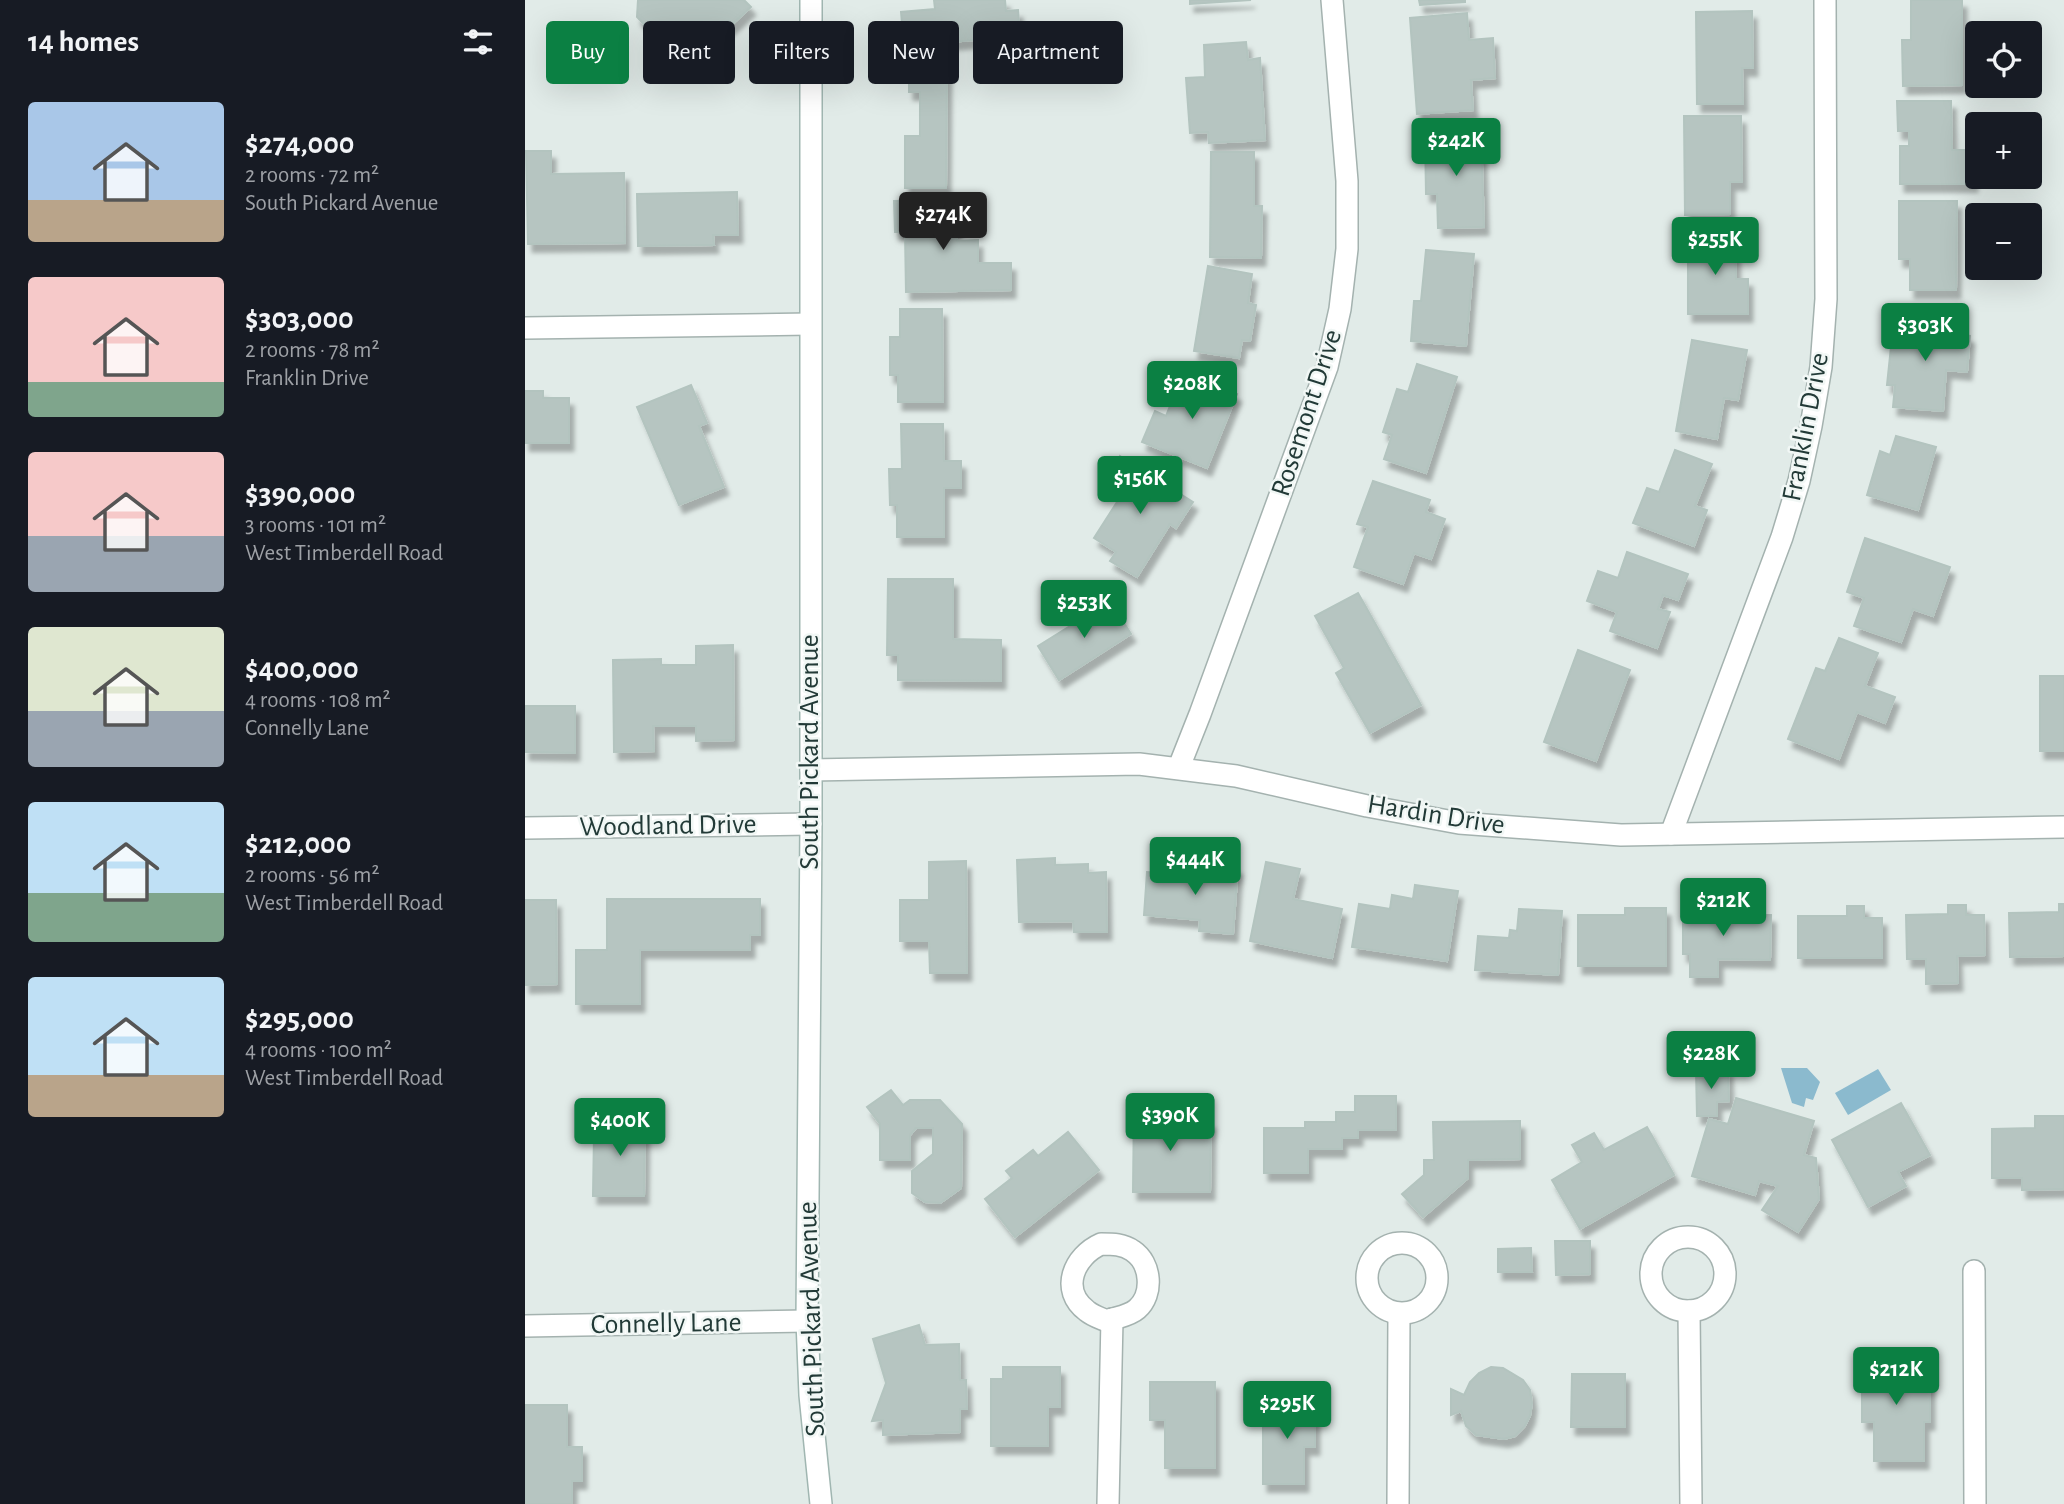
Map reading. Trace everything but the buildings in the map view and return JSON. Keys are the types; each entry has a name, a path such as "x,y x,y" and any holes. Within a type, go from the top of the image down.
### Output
{"street":[{"name":"South Pickard Avenue","path":"811,0 811,824 807,1321 810,1395 821,1504"},
{"name":"Rosemont Drive","path":"1179,767 1327,368 1340,309 1347,249 1347,181 1332,0"},
{"name":"Franklin Drive","path":"1671,834 1782,537 1799,481 1811,426 1821,368 1826,299 1825,0"},
{"path":"525,328 810,324"},
{"name":"Hardin Drive","path":"811,770 1076,764 1179,767 1236,776 1367,806 1459,823 1621,835 2064,827"},
{"name":"Woodland Drive","path":"525,828 811,824"},
{"path":"1974,1271 1975,1504"},
{"path":"1689,1311 1691,1504"},
{"path":"1398,1504 1399,1314"},
{"path":"1108,1504 1112,1319"},
{"name":"Connelly Lane","path":"525,1326 807,1321"}],"water":[{"path":"1781,1068 1807,1068 1820,1082 1813,1100 1806,1098 1804,1107 1792,1103"},
{"path":"1878,1069 1891,1090 1848,1115 1835,1093"}]}
